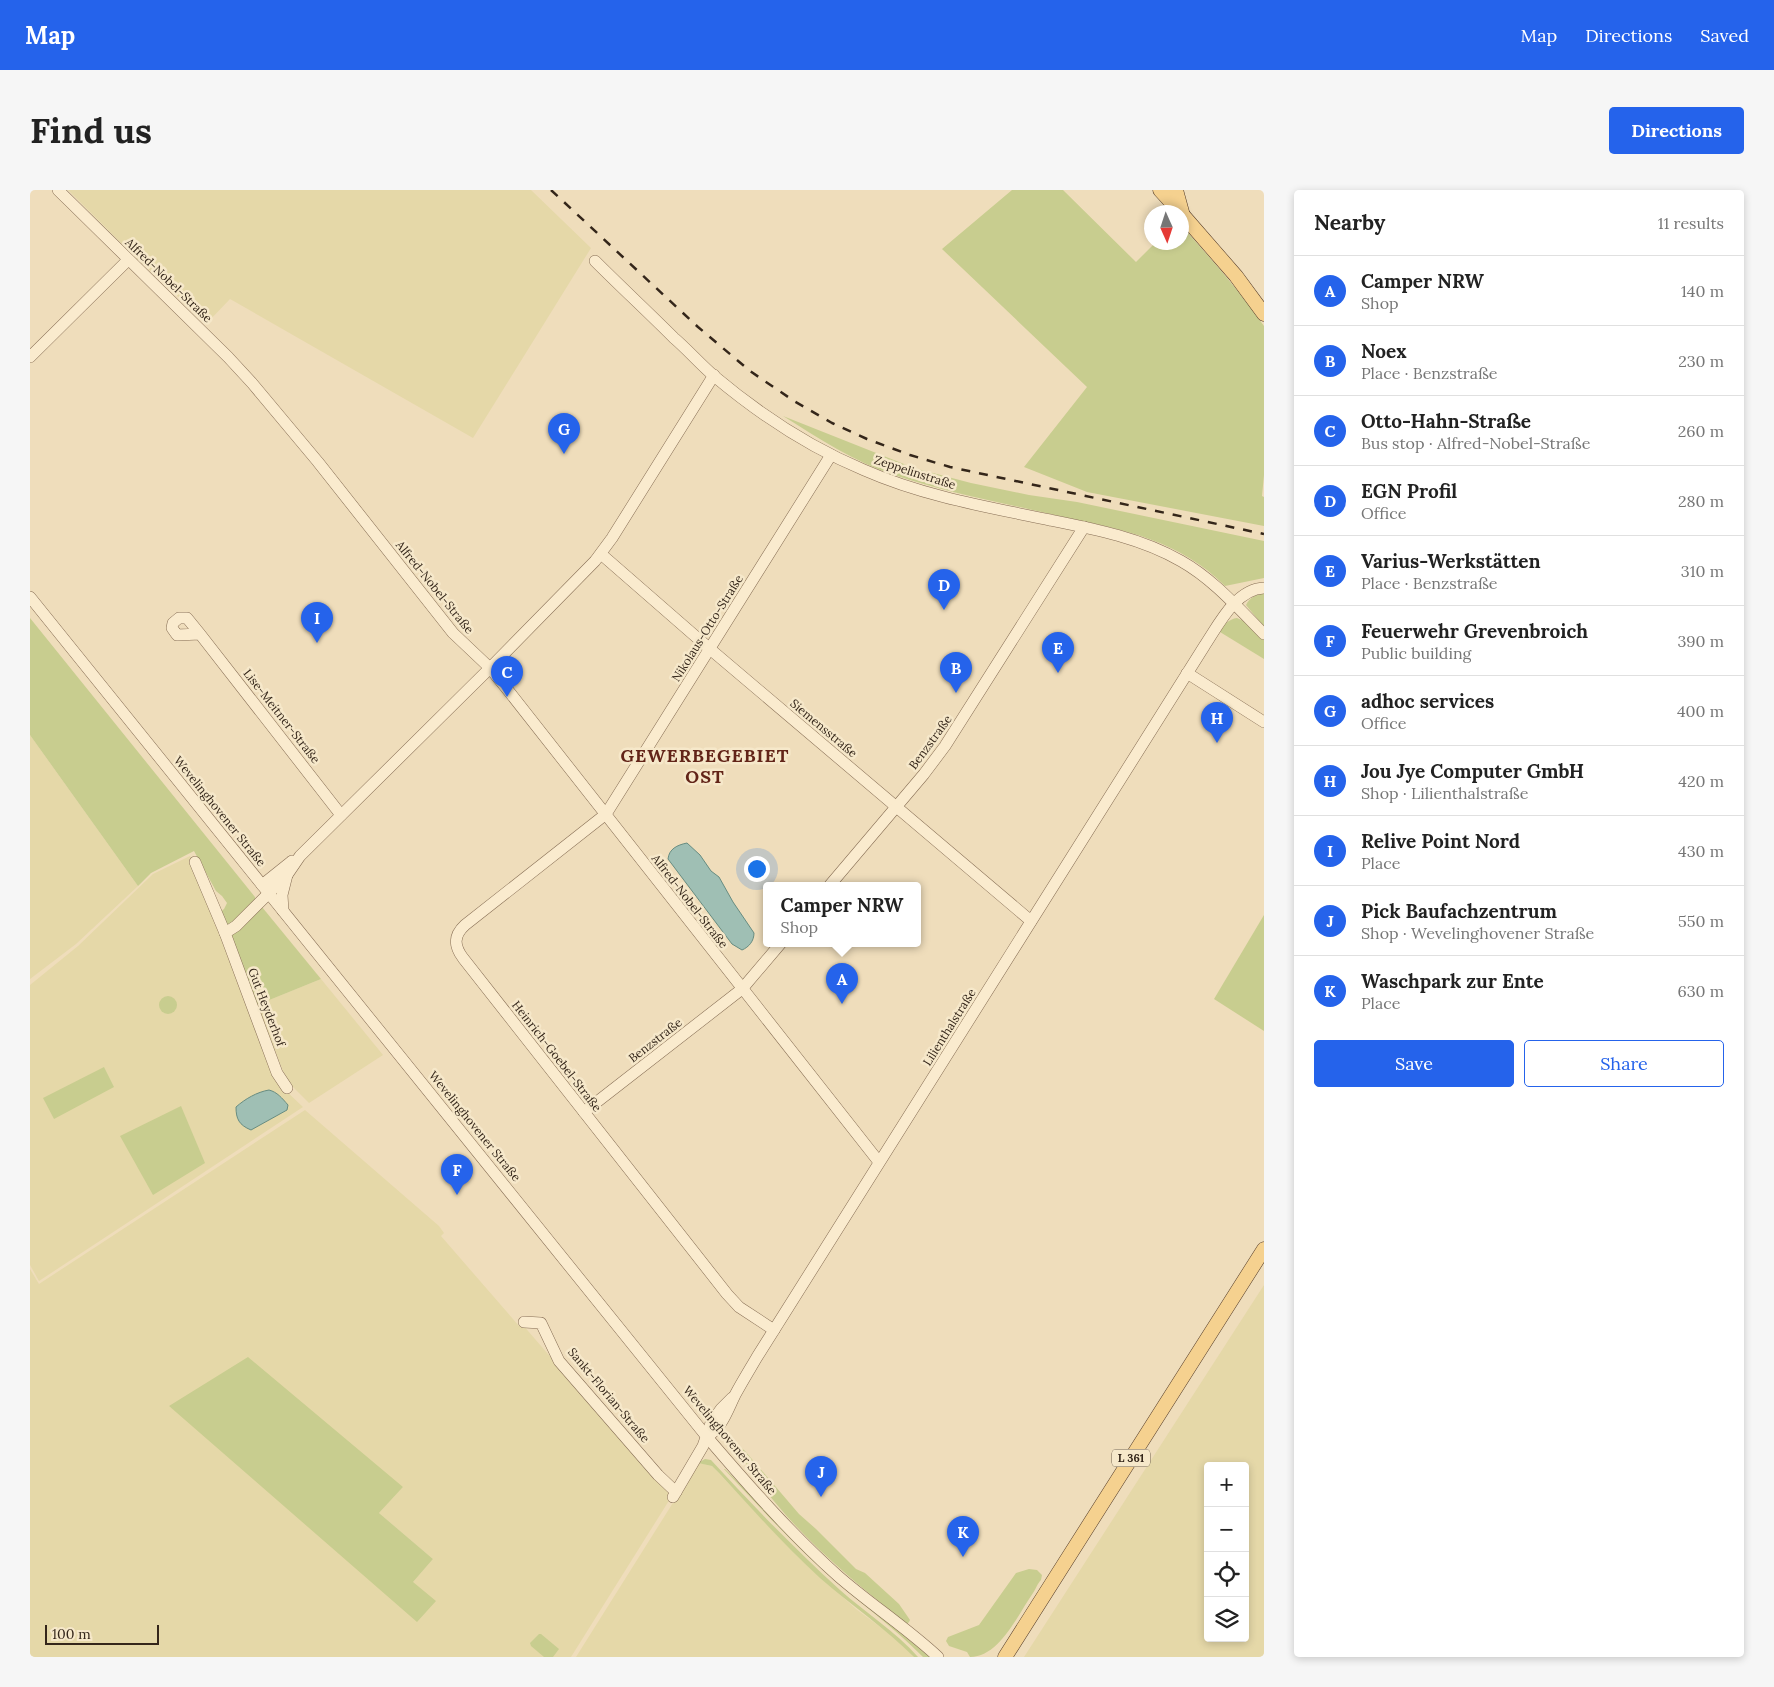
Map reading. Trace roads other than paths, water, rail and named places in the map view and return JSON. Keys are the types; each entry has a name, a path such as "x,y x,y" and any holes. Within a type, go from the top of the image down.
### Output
{"main road":[{"path":"1160,190 1173,205"},
{"path":"1176,190 1180,205"},
{"path":"1189,223 1236,276 1264,314"},
{"name":"L 361","path":"1005,1657 1264,1249"},
{"name":"L 361","path":"997,1657 1015,1641"}],"street":[{"name":"Alfred-Nobel-Straße","path":"58,190 228,357 252,383 318,462 453,633 490,668 879,1162"},
{"path":"30,358 128,260"},
{"name":"Zeppelinstraße","path":"595,261 714,375 774,419 831,455 865,471 924,492 1084,527 1138,542 1173,557 1200,574 1235,604 1264,634"},
{"path":"225,933 236,926 265,889 490,668 576,582 601,554 714,375"},
{"name":"Nikolaus-Otto-Straße","path":"606,814 831,455"},
{"name":"Benzstraße","path":"833,882 939,756 1084,527"},
{"name":"Siemensstraße","path":"601,554 896,808 1031,921"},
{"name":"Lilienthalstraße","path":"707,1437 716,1431 724,1419 735,1395 774,1330 1221,621 1247,593 1258,588 1264,588"},
{"name":"Wevelinghovener Straße","path":"30,597 707,1437 768,1507 822,1561 875,1607 938,1657"},
{"name":"Lise-Meitner-Straße","path":"200,634 342,815"},
{"path":"1187,673 1264,722"},
{"name":"Heinrich-Goebel-Straße","path":"606,814 464,926 458,932 457,948 727,1294 739,1307 774,1330"},
{"path":"284,912 282,896 287,875 300,856"},
{"name":"Gut Heyderhof","path":"195,862 225,933 277,1073 287,1088"},
{"path":"265,889 287,875"},
{"name":"Benzstraße","path":"584,1112 742,989 778,947"},
{"name":"Sankt-Florian-Straße","path":"524,1322 541,1323 559,1360 674,1494"},
{"name":"Lilienthalstraße","path":"674,1494 707,1437 715,1416 735,1395"},
{"name":"Lilienthalstraße","path":"721,1453 724,1419"},
{"name":"Wevelinghovener Straße","path":"926,1646 948,1657"}],"water":[{"path":"687,843 700,855 711,871 719,877 754,933 752,941 745,949 742,950 732,944 668,859 674,848"},
{"path":"269,1090 284,1100 288,1105 287,1110 251,1130 241,1124 236,1107 251,1096"}],"railway":[{"path":"551,190 698,327 750,371 794,401 832,423 867,439 950,467 1264,534"}],"place":[{"name":"adhoc services","path":"564,454"},
{"name":"EGN Profil","path":"944,610"},
{"name":"Relive Point Nord","path":"317,643"},
{"name":"Varius-Werkstätten","path":"1058,673"},
{"name":"Noex","path":"956,693"},
{"name":"Otto-Hahn-Straße","path":"507,697"},
{"name":"Jou Jye Computer GmbH","path":"1217,743"},
{"name":"Camper NRW","path":"842,1004"},
{"name":"Feuerwehr Grevenbroich","path":"457,1195"},
{"name":"Pick Baufachzentrum","path":"821,1497"},
{"name":"Waschpark zur Ente","path":"963,1557"}],"district":[{"name":"GEWERBEGEBIET OST","path":"705,765"}]}
